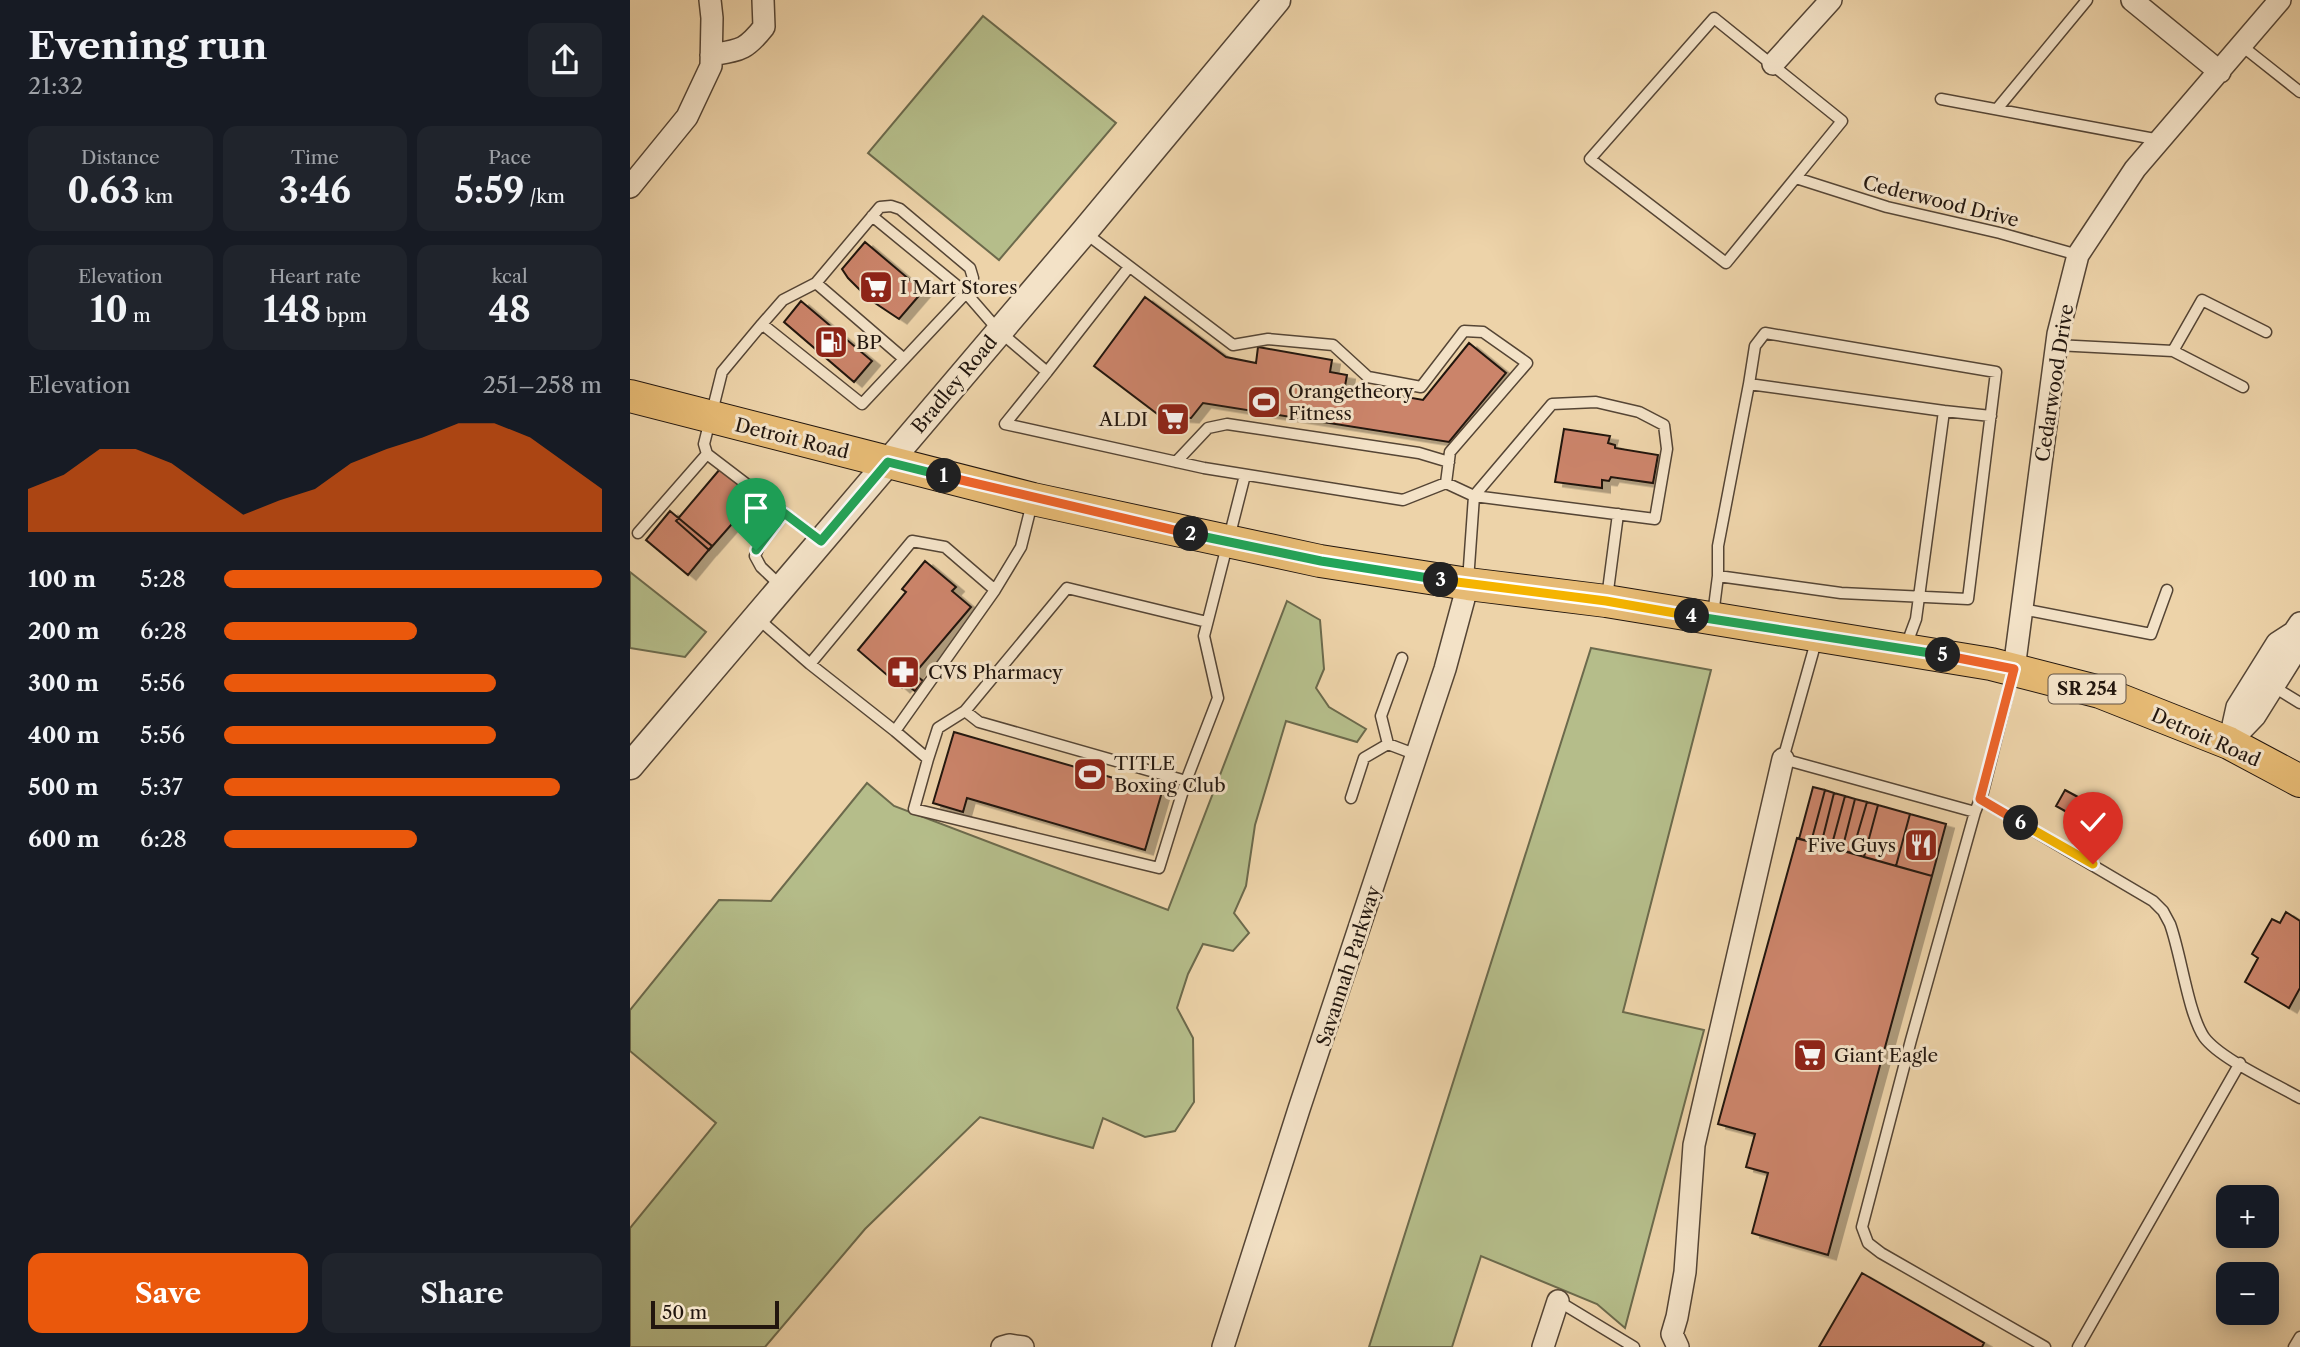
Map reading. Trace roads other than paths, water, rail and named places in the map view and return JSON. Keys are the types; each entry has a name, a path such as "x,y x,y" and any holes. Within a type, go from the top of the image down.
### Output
{"main road":[{"name":"Detroit Road","path":"630,396 1033,499 1229,543 1321,561 1468,584 1606,601 1905,648 2014,669 2100,692 2229,743 2300,781"}],"street":[{"path":"630,187 687,117 711,66 710,0"},
{"path":"711,55 743,49 752,42 764,27 763,0"},
{"name":"Bradley Road","path":"630,766 1084,232 1277,0"},
{"path":"1773,64 1831,0"},
{"path":"2132,0 2220,72"},
{"name":"Cedarwood Drive","path":"2014,669 2056,345 2078,255 2135,169 2280,0"},
{"name":"Savannah Parkway","path":"1223,1347 1417,755 1460,621 1468,584"},
{"path":"2229,743 2237,707 2265,681 2277,643 2297,628"},
{"path":"1678,1347 1672,1334 1685,1272 1694,1145 1783,759"},
{"path":"1543,1347 1558,1301"},
{"path":"1002,1347 1023,1347"}],"lane":[{"path":"1997,108 2087,0"},
{"path":"1714,18 1842,121 1796,178 1727,263 1590,159 1714,18"},
{"path":"2242,46 2300,92"},
{"path":"1941,99 2160,140"},
{"name":"Cederwood Drive","path":"1796,178 1887,207 2000,233 2078,255"},
{"path":"762,324 862,404 966,293 973,278 970,268 900,209 880,207 816,283 783,300 762,324 722,372 704,444 707,454 821,541"},
{"path":"872,216 966,293 999,331 1047,372"},
{"path":"1084,232 1233,345 1268,339 1333,345 1368,377 1421,387 1464,331 1483,332 1527,363 1450,452 1446,483"},
{"path":"1129,267 1004,424 1176,462 1403,500 1446,483 1474,496 1656,519 1667,449 1664,425 1639,412 1596,402 1552,404 1474,496 1468,584"},
{"path":"816,283 903,358"},
{"path":"2173,351 2202,300 2266,332"},
{"path":"1713,619 1718,546 1755,346 1765,332 1996,372 1968,599 1841,593 1717,576"},
{"path":"2056,345 2173,351 2243,387"},
{"path":"1749,384 1991,416"},
{"path":"1905,648 1916,619 1944,411"},
{"path":"1176,462 1208,428 1227,424 1419,453 1449,462"},
{"path":"638,533 707,454"},
{"path":"1207,622 1067,587 965,711 938,728 914,809 1159,869 1186,781 1218,698 1204,636 1245,475"},
{"path":"895,732 995,590 1021,547 1033,499"},
{"path":"782,587 761,568 755,556 760,544 784,513"},
{"path":"1606,601 1618,514"},
{"path":"810,664 912,541 945,547 995,590"},
{"path":"2022,609 2151,634 2167,590"},
{"path":"756,617 928,759"},
{"path":"1818,635 1783,759 1975,812"},
{"path":"1388,744 1381,716 1402,658"},
{"path":"2014,669 1898,1086 1862,1227 1865,1239 1871,1246 2045,1347"},
{"path":"2265,681 2300,703"},
{"path":"965,711 979,722 1186,781"},
{"path":"1388,744 1417,755"},
{"path":"1351,797 1364,758 1388,744"},
{"path":"1980,799 2154,901 2164,911 2170,924 2201,1032 2213,1047 2300,1098"},
{"path":"2078,1347 2240,1063"},
{"path":"1558,1301 1634,1347"},
{"path":"2294,1347 2300,1337"}],"place":[{"name":"I Mart Stores","path":"876,287"},
{"name":"BP","path":"831,342"},
{"name":"Orangetheory Fitness","path":"1264,402"},
{"name":"ALDI","path":"1173,419"},
{"name":"CVS Pharmacy","path":"903,672"},
{"name":"TITLE Boxing Club","path":"1090,774"},
{"name":"Five Guys","path":"1921,845"},
{"name":"Giant Eagle","path":"1810,1055"}]}
